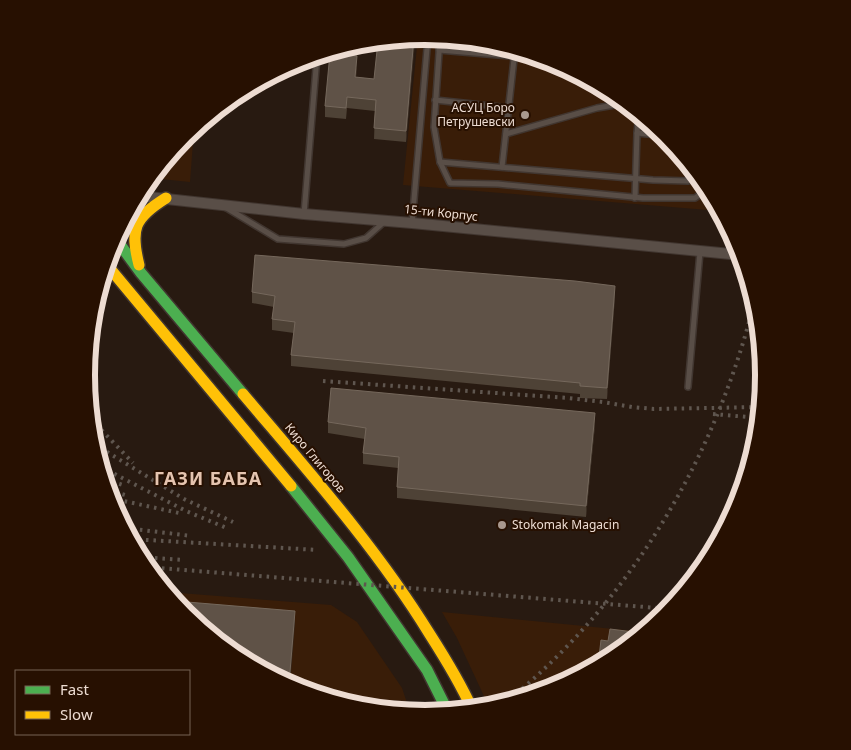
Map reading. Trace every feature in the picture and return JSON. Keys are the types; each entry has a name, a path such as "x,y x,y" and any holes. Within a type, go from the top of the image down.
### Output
{"street":[{"name":"15-ти Корпус","path":"148,197 304,214 732,254"},
{"path":"141,273 134,245 134,229 143,212 166,198"},
{"name":"Киро Глигоров","path":"122,247 141,273 354,525 381,560 426,626 457,677 469,702"},
{"path":"112,271 348,557 418,658 444,704"}],"lane":[{"path":"412,223 427,45"},
{"path":"439,46 434,127 440,162 450,182 498,184 635,198 695,198 701,194"},
{"path":"439,50 495,52"},
{"path":"502,167 515,57"},
{"path":"304,214 316,64"},
{"path":"435,100 510,108"},
{"path":"506,134 597,108 615,105"},
{"path":"635,198 639,123"},
{"path":"638,133 651,134"},
{"path":"440,162 636,178 691,180"},
{"path":"221,204 278,239 344,244 366,238 385,221"},
{"path":"688,387 700,252"}],"shaded area":[{"name":"АСУЦ Боро Петрушевски","path":"417,45 447,46 490,51 511,56 552,70 590,89 626,113 674,157 711,210 403,185"},
{"path":"193,141 190,182 160,179 177,157"},
{"path":"177,593 331,605 357,622 402,688 407,704 361,699 299,680 260,661 225,637"},
{"path":"442,612 633,631 590,661 552,680 511,694 486,700 457,638"}],"building":[{"path":"413,46 406,131 374,128 376,100 347,97 346,108 325,106 329,60 345,55 357,56 355,77 374,79 377,49"},
{"path":"255,255 575,281 615,286 607,388 580,386 580,383 291,355 295,322 272,319 275,296 252,292"},
{"path":"331,388 595,413 586,506 397,487 399,457 363,453 366,428 328,422"},
{"path":"186,602 295,611 290,676 260,661 225,637"},
{"path":"610,629 632,632 599,655 601,640 608,641"}],"railway":[{"path":"518,692 550,663 592,619 629,572 663,522 692,469 718,414 739,357 750,317"},
{"path":"323,381 568,398 654,409 754,407"},
{"path":"713,414 753,417"},
{"path":"100,428 133,463"},
{"path":"105,451 184,499 233,522"},
{"path":"110,472 186,511 229,529"},
{"path":"113,482 126,486"},
{"path":"118,493 125,495"},
{"path":"121,500 179,513"},
{"path":"134,529 192,536"},
{"path":"140,540 318,550"},
{"path":"151,558 184,560"},
{"path":"158,568 659,608"}],"traffic: fast":[{"path":"122,247 141,273 243,394"},
{"path":"291,486 348,557 427,670 444,704"}],"traffic: slow":[{"path":"139,265 135,242 137,226 147,212 166,198"},
{"path":"112,271 291,486"},
{"path":"243,394 317,481 387,570 441,652 468,702"}],"place":[{"name":"АСУЦ Боро Петрушевски","path":"525,115"},
{"name":"Stokomak Magacin","path":"502,525"}],"district":[{"name":"ГАЗИ БАБА","path":"208,479"}]}
